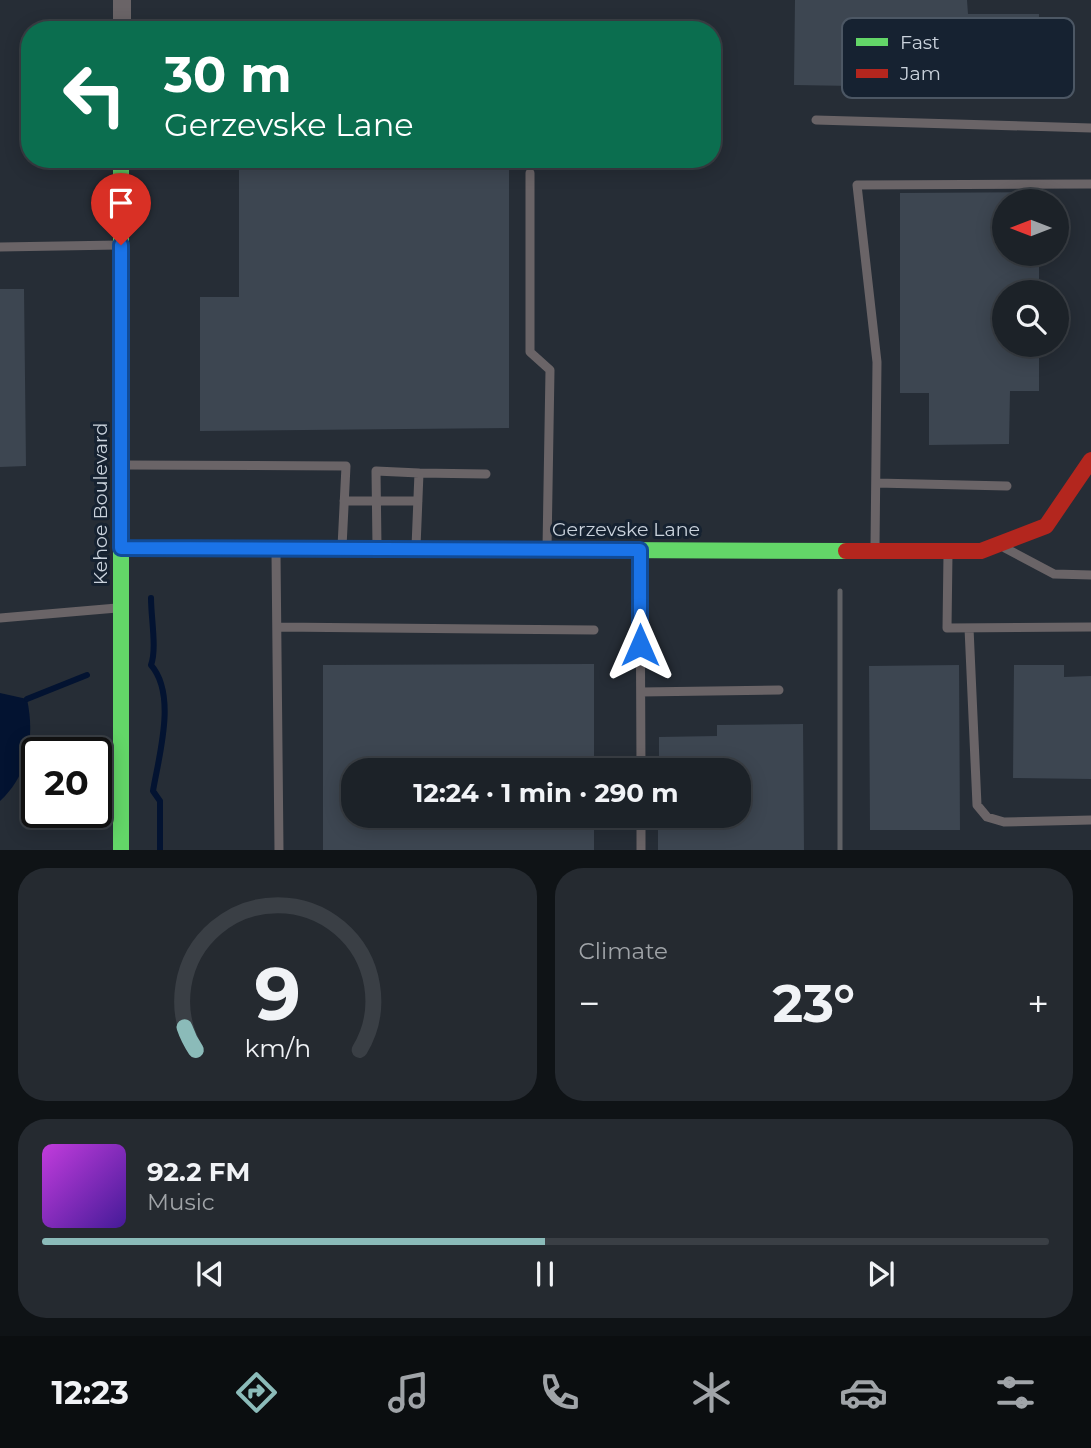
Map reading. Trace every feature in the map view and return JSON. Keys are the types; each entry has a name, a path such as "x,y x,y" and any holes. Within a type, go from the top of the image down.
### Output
{"street":[{"path":"122,0 122,21"},
{"name":"Kehoe Boulevard","path":"121,168 121,849"},
{"name":"Gerzevske Lane","path":"121,548 982,551 1046,526 1091,460"}],"lane":[{"path":"816,120 1091,128"},
{"path":"530,173 530,352 550,370 547,550"},
{"path":"875,551 877,362 858,185 1091,184"},
{"path":"0,247 121,245"},
{"path":"121,465 346,467 341,548"},
{"path":"377,548 376,471 486,474"},
{"path":"416,548 419,473"},
{"path":"876,483 1007,486"},
{"path":"344,501 418,501"},
{"path":"1000,545 1054,574 1091,575"},
{"path":"276,547 279,849"},
{"path":"640,550 641,758"},
{"path":"948,552 947,628 1091,627"},
{"path":"0,618 121,607"},
{"path":"277,627 594,630"},
{"path":"969,628 977,805 987,817 1004,822 1091,820"},
{"path":"641,692 779,690"},
{"path":"640,849 641,828"}],"water":[{"path":"0,693 27,699 30,737 21,737 21,772 0,801"}],"building":[{"path":"795,0 967,0 968,14 1039,14 1039,18 842,18 842,86 794,85"},
{"path":"239,168 509,168 509,428 200,431 200,297 239,297"},
{"path":"992,192 992,266 1039,266 1039,280 992,280 992,357 1039,357 1039,391 1010,391 1009,444 929,445 929,393 900,393 900,193"},
{"path":"0,289 24,289 26,466 0,467"},
{"path":"594,664 594,758 341,758 341,828 594,828 594,850 323,850 323,665"},
{"path":"959,665 960,830 870,830 869,666"},
{"path":"1014,665 1064,665 1064,677 1091,676 1091,779 1013,778"},
{"path":"803,724 804,850 658,850 658,828 751,828 751,758 659,758 659,737 717,736 717,725"}],"waterway":[{"path":"151,598 154,642 151,665 159,678 165,709 153,791 160,801 160,850"},
{"path":"27,699 87,675"}],"railway":[{"path":"840,591 840,850"}],"traffic: fast":[{"path":"121,168 121,850"},
{"path":"121,548 846,551"}],"traffic: jam":[{"path":"846,551 981,551 1046,526 1091,460"}],"route":[{"path":"121,245 121,548 640,550 640,645"}]}
